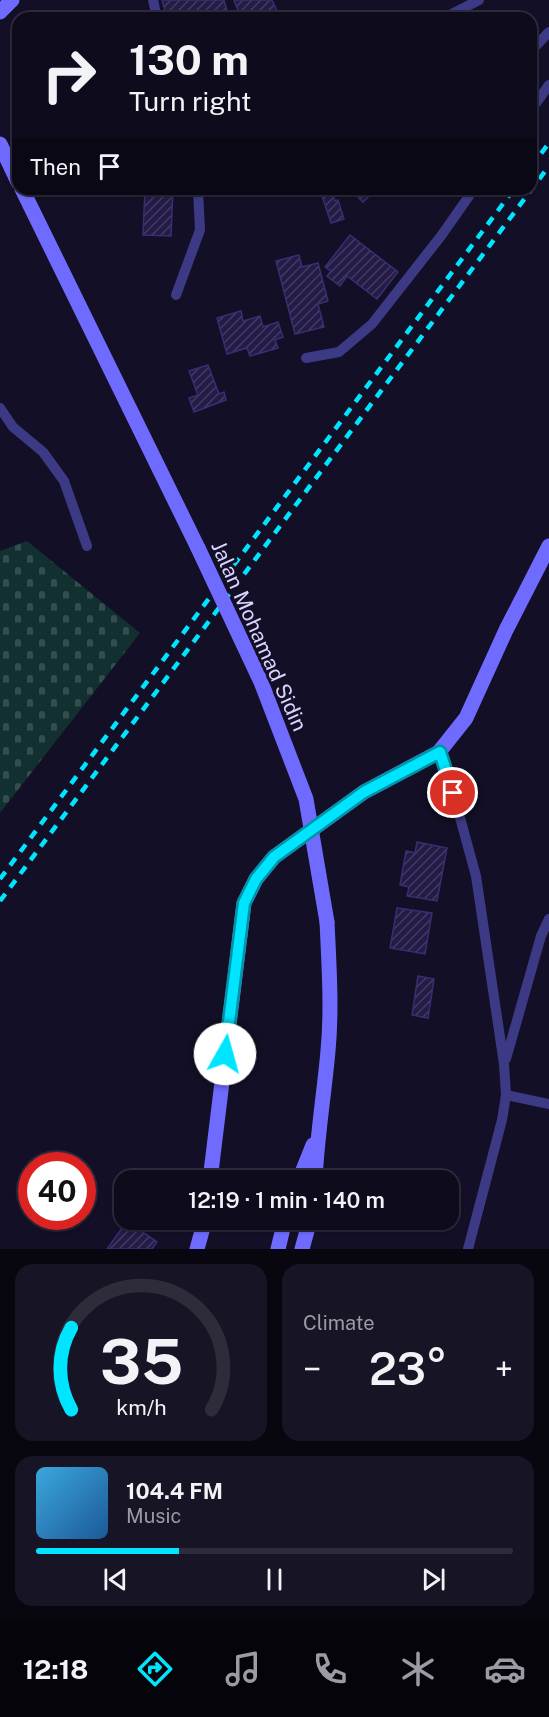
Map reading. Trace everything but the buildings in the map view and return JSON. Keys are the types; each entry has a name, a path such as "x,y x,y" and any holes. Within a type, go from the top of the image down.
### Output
{"main road":[{"path":"0,12 12,0"},
{"path":"0,144 12,169"},
{"name":"Jalan Mohamad Sidin","path":"25,195 261,682 306,799 327,922 330,982 328,1050 316,1170"},
{"path":"211,1170 244,903 256,879 274,857 364,792 440,752 466,718 549,546"},
{"name":"Jalan Mohamad Sidin","path":"303,1170 318,1134"},
{"path":"197,1249 202,1230"},
{"path":"278,1249 283,1230"},
{"path":"303,1249 308,1230"}],"lane":[{"path":"456,12 479,0"},
{"path":"537,45 549,32"},
{"path":"537,102 549,85"},
{"path":"176,295 200,230 198,195"},
{"path":"306,358 339,352 372,324 441,236 470,195"},
{"path":"0,408 13,427 43,452 64,481 87,546"},
{"path":"440,752 476,876 504,1064 506,1095 502,1120 468,1249"},
{"path":"504,1064 541,936 549,919"},
{"path":"506,1095 549,1104"}],"green space":[{"path":"27,541 140,633 0,813 0,551"}],"railway":[{"path":"537,159 549,143"},
{"path":"537,182 549,166"},
{"path":"0,879 510,195"},
{"path":"0,901 527,195"}],"route":[{"path":"225,1054 244,903 256,879 274,857 364,792 440,752 453,793"}]}
